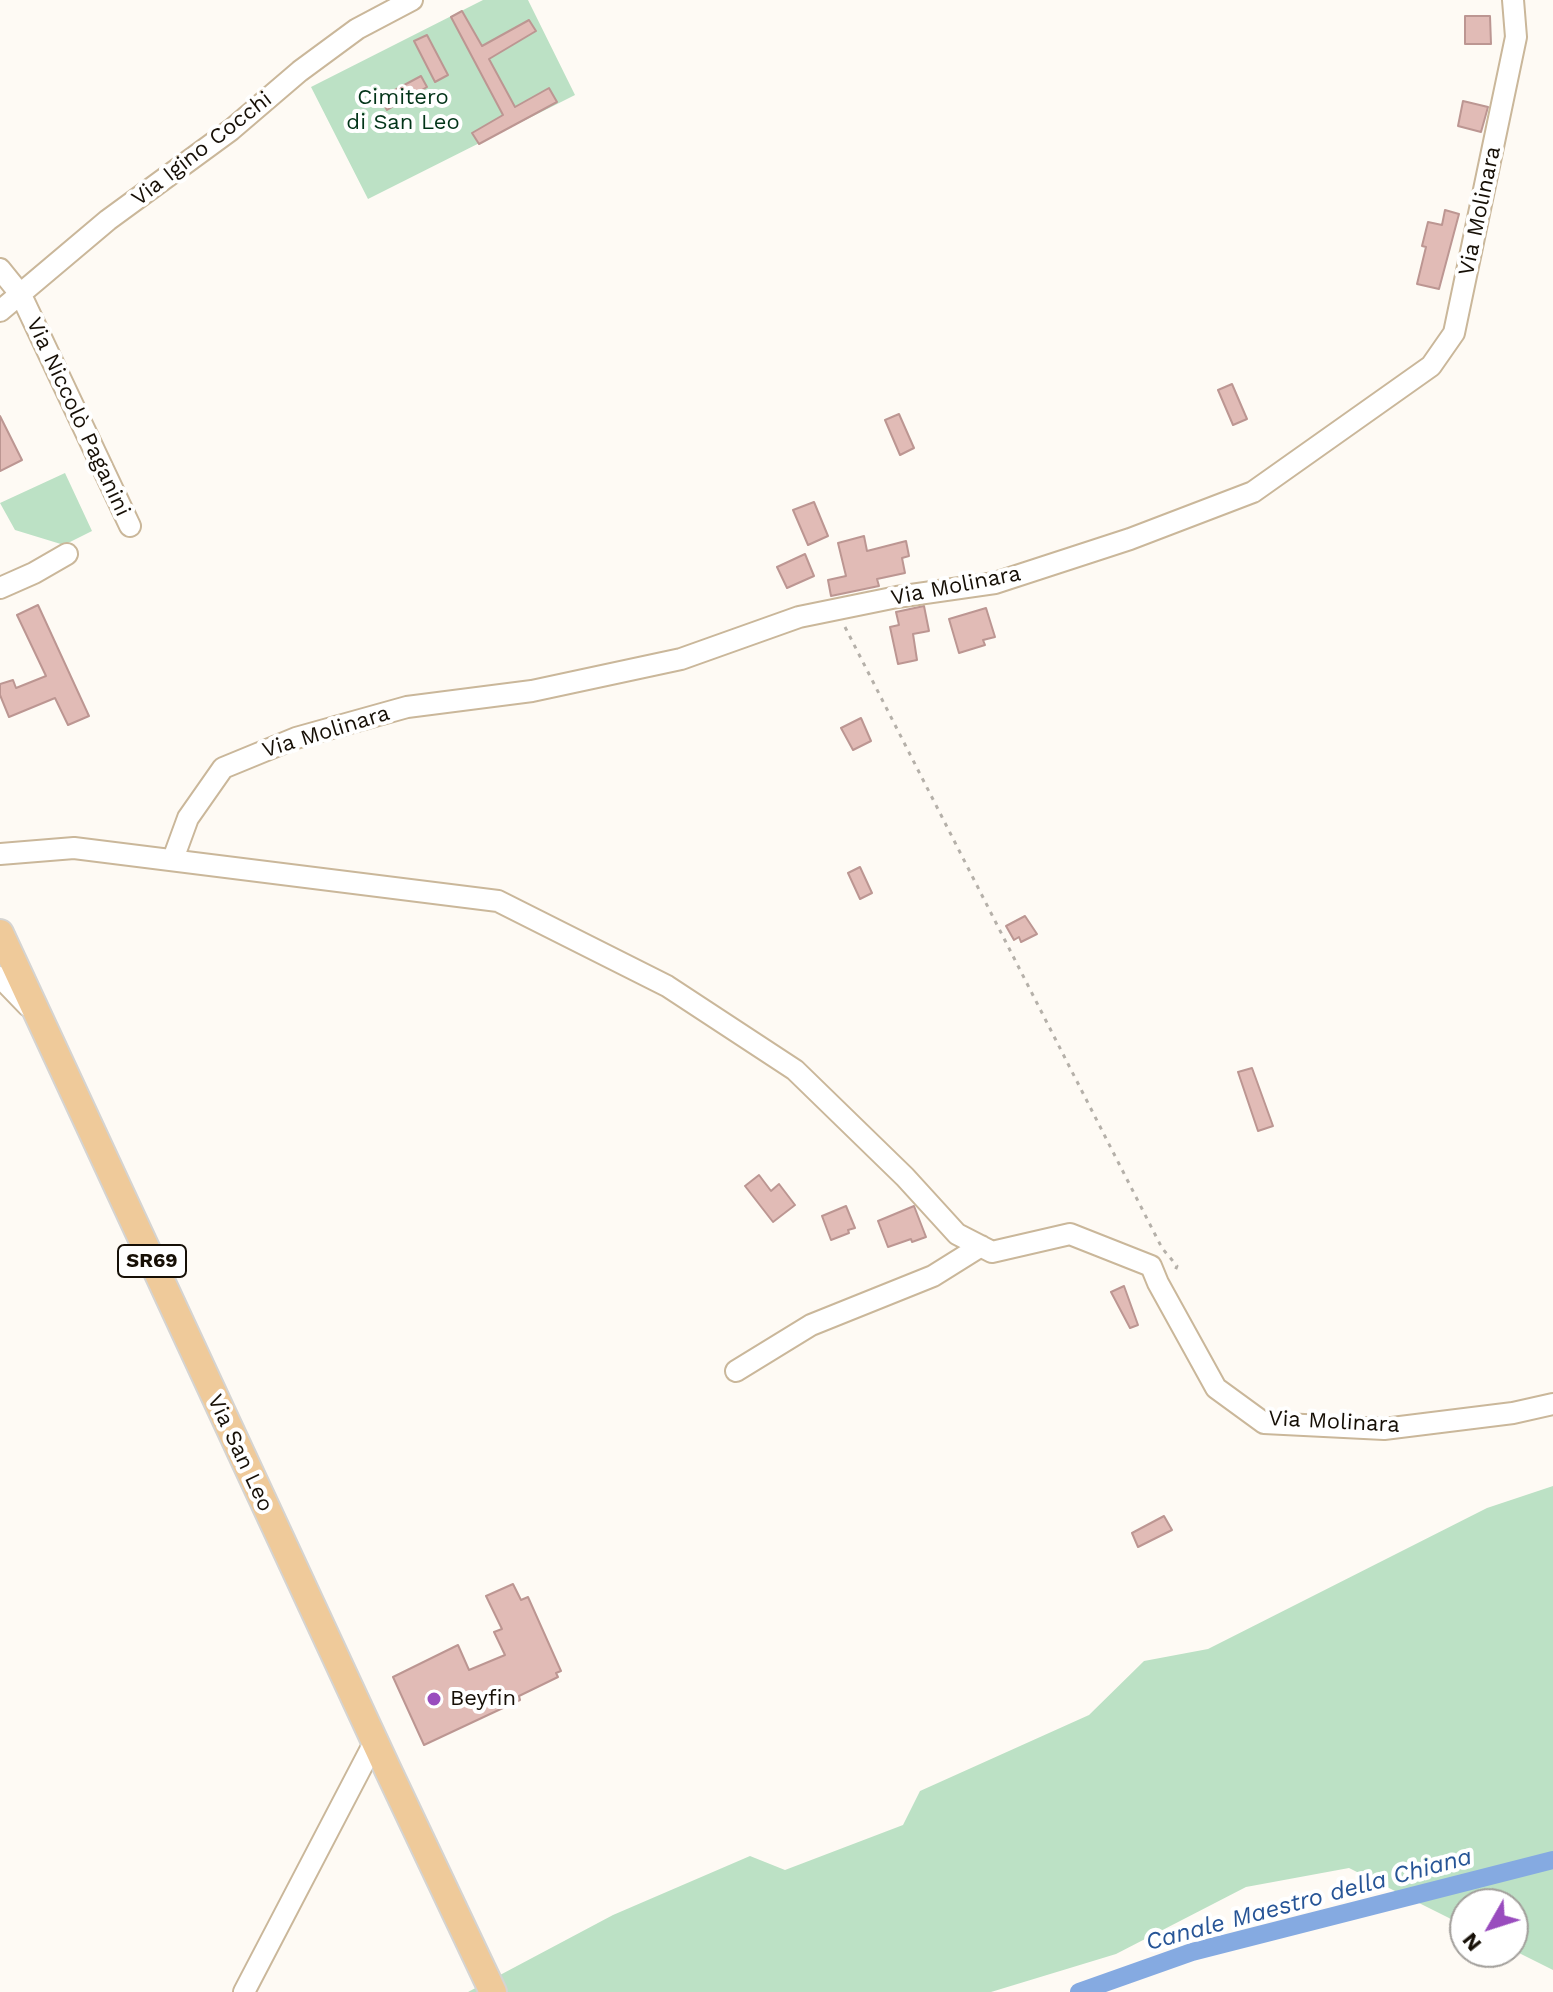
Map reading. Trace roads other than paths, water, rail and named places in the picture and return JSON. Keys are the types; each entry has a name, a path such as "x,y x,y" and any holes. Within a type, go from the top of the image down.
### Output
{"main road":[{"name":"Via San Leo","path":"0,933 488,1982"}],"street":[{"name":"Via Igino Cocchi","path":"0,311 108,220 231,130 300,71 357,29 412,0"},
{"name":"Via Molinara","path":"173,859 188,818 223,768 296,738 407,707 532,691 681,659 799,617 897,597 995,583 1130,539 1253,492 1431,366 1454,333 1516,37 1513,0"},
{"name":"Via Niccolò Paganini","path":"0,269 21,295 130,526"},
{"path":"0,588 67,554"},
{"path":"0,854 74,848 498,901 667,986 795,1070 905,1177 957,1234 981,1246"},
{"path":"0,977 39,1019"},
{"name":"Via Molinara","path":"981,1246 992,1252 1070,1234 1151,1266 1216,1388 1264,1423 1384,1429 1513,1413 1553,1404"},
{"path":"736,1371 811,1325 933,1276 981,1246"},
{"path":"244,1992 375,1741"}],"waterway":[{"name":"Canale Maestro della Chiana","path":"1079,1992 1192,1952 1553,1860"}],"place":[{"name":"Beyfin","path":"434,1699"}],"park label":[{"name":"Cimitero di San Leo","path":"403,110"}]}
